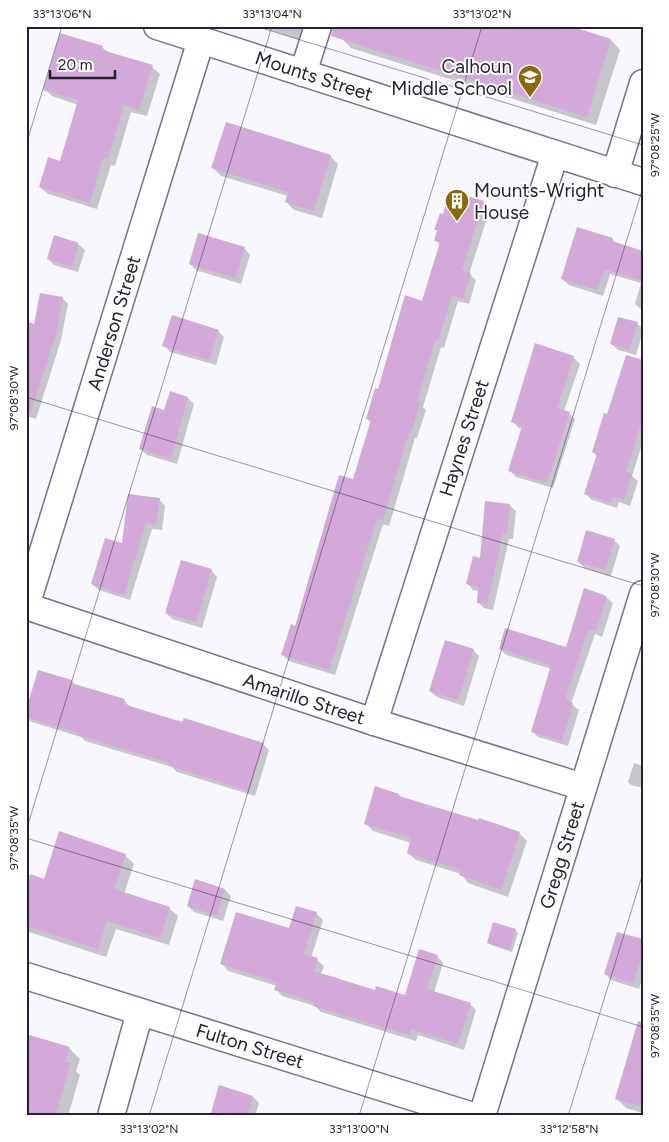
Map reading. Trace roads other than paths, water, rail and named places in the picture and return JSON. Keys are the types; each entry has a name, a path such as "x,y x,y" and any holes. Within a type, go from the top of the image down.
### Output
{"street":[{"name":"Mounts Street","path":"157,26 643,182"},
{"path":"303,73 318,26"},
{"name":"Anderson Street","path":"26,606 201,40"},
{"path":"615,174 643,83"},
{"name":"Haynes Street","path":"374,722 555,154"},
{"name":"Gregg Street","path":"482,1116 643,594"},
{"name":"Amarillo Street","path":"26,606 374,722 583,787"},
{"name":"Fulton Street","path":"26,976 473,1116"},
{"path":"111,1116 140,1012"}],"place":[{"name":"Calhoun Middle School","path":"530,98"},
{"name":"Mounts-Wright House","path":"457,222"}]}
